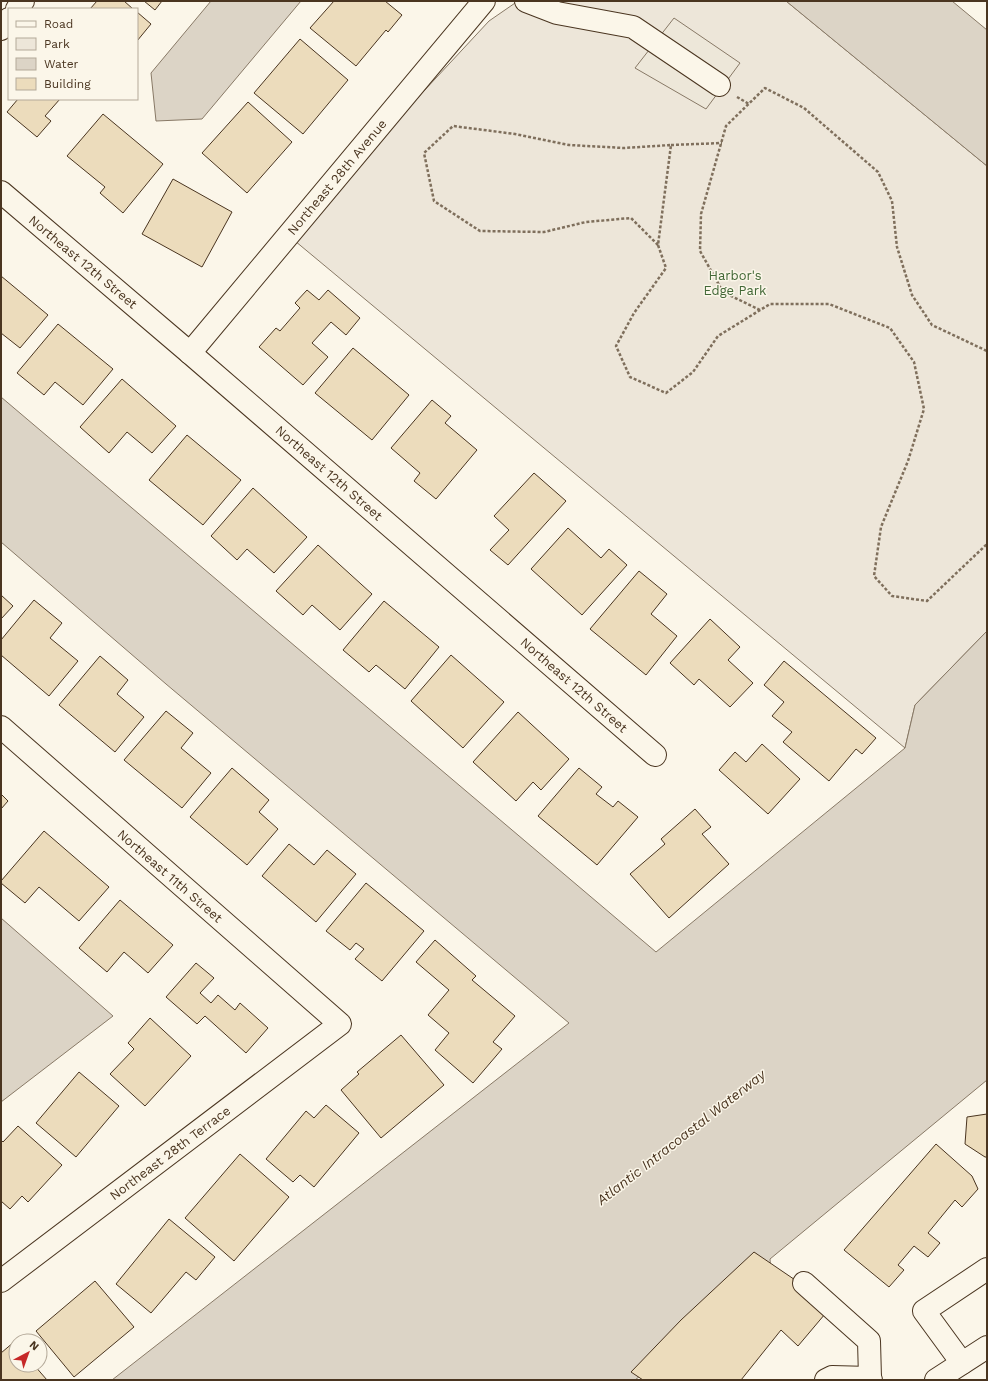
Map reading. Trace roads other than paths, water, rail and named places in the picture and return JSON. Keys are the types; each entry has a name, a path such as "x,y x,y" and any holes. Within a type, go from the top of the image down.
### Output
{"street":[{"name":"Northeast 28th Avenue","path":"190,353 484,1"},
{"path":"526,1 557,13 633,27 719,85"},
{"path":"1,29 8,20"},
{"name":"Northeast 12th Street","path":"1,192 190,353 655,755"},
{"name":"Northeast 11th Street","path":"1,727 340,1024"},
{"name":"Northeast 28th Terrace","path":"1,1281 340,1024"},
{"path":"962,1363 924,1311 987,1269"},
{"path":"804,1282 869,1341 871,1379 832,1377 826,1380"},
{"path":"936,1380 987,1346"}],"water":[{"path":"211,1 301,1 202,119 156,121 151,73"},
{"path":"786,1 952,1 987,30 987,166"},
{"name":"Atlantic Intracoastal Waterway","path":"1,397 656,952 905,748 915,705 987,631 987,1080 770,1259 771,1273 635,1380 112,1380 569,1023 166,684 1,542"},
{"path":"1,918 113,1016 1,1102"}],"park label":[{"name":"Harbor's Edge Park","path":"735,282"}]}
